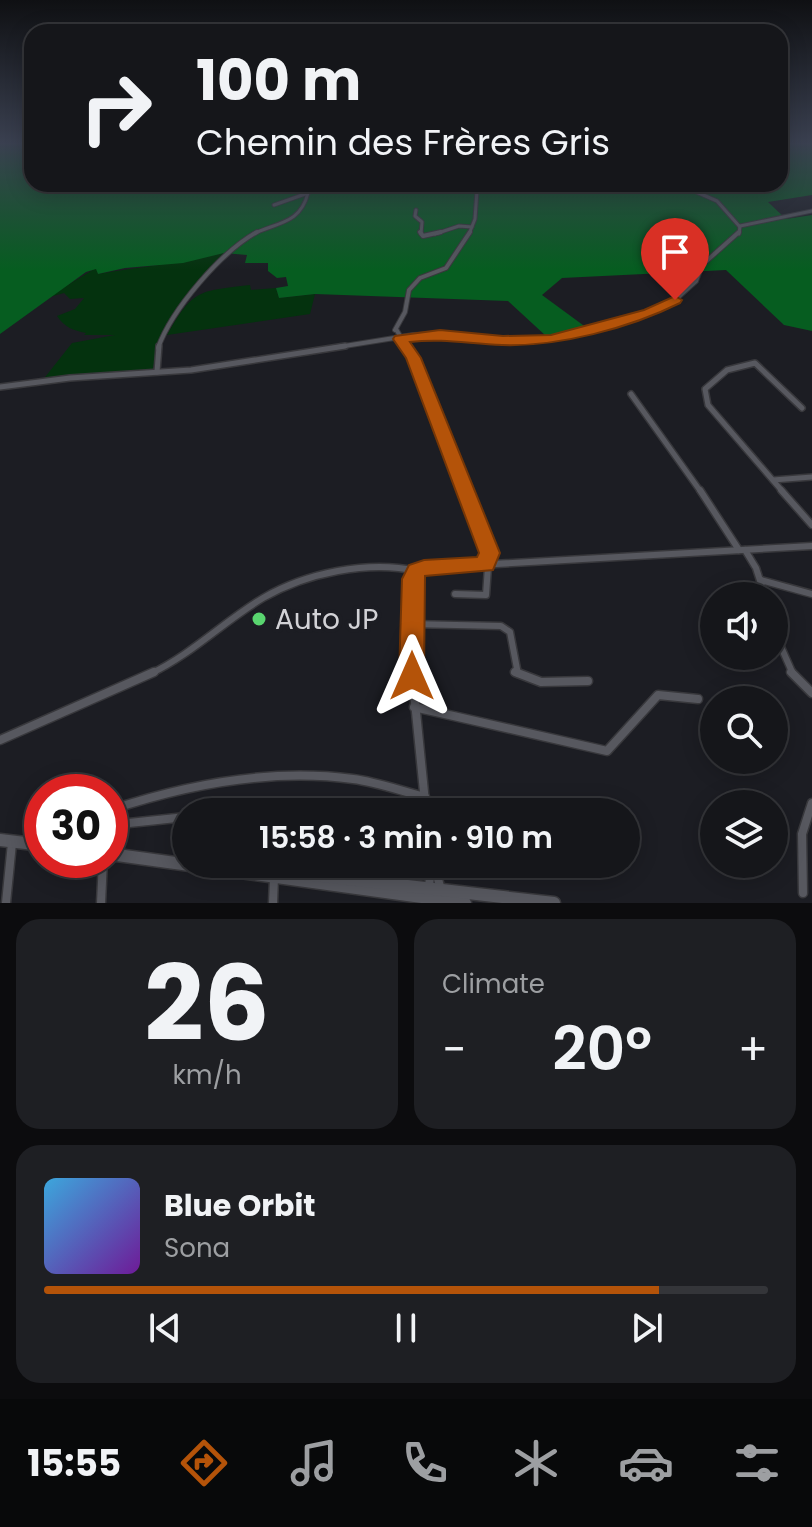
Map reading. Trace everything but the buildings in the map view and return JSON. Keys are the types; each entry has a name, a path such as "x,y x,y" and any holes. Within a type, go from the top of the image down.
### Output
{"main road":[{"path":"128,856 172,861"},
{"path":"156,859 172,861"},
{"path":"304,878 449,897 554,903"}],"street":[{"path":"390,338 405,312 409,290 420,278 446,268 472,227 477,192"},
{"path":"0,387 222,365 390,338 440,334 503,341 551,339 649,313 675,300 696,281 702,265 723,244 739,235 740,227 717,201 696,192"},
{"path":"157,372 156,353 177,313 220,261 246,238 300,215 306,207 308,193 274,205"},
{"path":"416,210 415,216 422,222 420,233 423,236 435,236 454,225 472,227"},
{"path":"740,227 812,211"},
{"path":"396,329 413,358 489,553 486,595 455,594"},
{"path":"802,408 755,363 726,372 709,381 705,389 708,405 812,525"},
{"path":"631,394 761,580 812,594"},
{"path":"772,481 812,477"},
{"path":"128,805 219,782 287,775 354,780 425,797 414,707 411,624 413,579 417,571 424,568 812,546"},
{"path":"0,740 168,665 201,647 264,598 292,586 363,567 407,567 417,571"},
{"path":"411,624 501,626 510,632 515,672 525,679 554,683 588,681"},
{"path":"788,668 812,693"},
{"path":"414,707 607,751 624,736 647,704 658,695 698,699"},
{"path":"803,893 802,834 812,803"},
{"path":"128,823 172,818"},
{"path":"6,841 6,903"},
{"path":"101,903 102,878"},
{"path":"273,903 274,878"},
{"path":"440,878 449,897"}],"green space":[{"path":"0,186 24,186 24,192 788,192 788,186 812,186 812,195 768,202 786,219 812,215 812,331 784,325 726,270 562,278 542,295 587,328 546,336 508,301 315,294 279,298 276,288 288,286 286,277 277,278 268,271 268,263 245,263 247,255 224,253 183,263 125,268 98,274 96,269 86,272 0,334"},
{"path":"225,254 177,311 158,341 153,369 42,381 72,343 115,335 84,335 86,333 70,328 60,320 57,316 75,309 84,298 70,299 64,293 46,298 96,268 98,274"},
{"path":"250,285 251,290 276,288 279,298 315,294 310,314 167,335 184,309 199,295"}],"place":[{"name":"Auto JP","path":"259,619"}],"route":[{"path":"412,676 413,579 417,571 486,564 489,553 413,358 401,339 413,335 440,334 503,341 551,339 649,313 675,300"}]}
